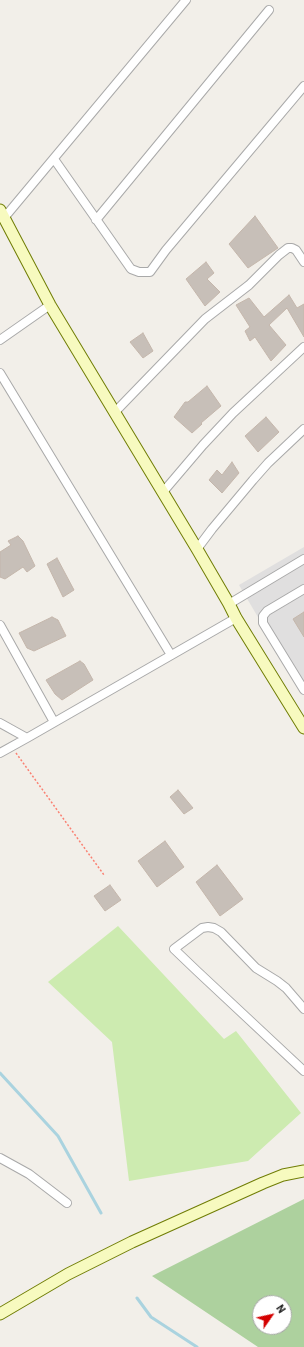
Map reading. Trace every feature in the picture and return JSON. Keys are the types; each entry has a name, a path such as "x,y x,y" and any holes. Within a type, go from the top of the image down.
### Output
{"street":[{"path":"186,0 54,159 2,214 50,306 197,549 236,618 304,728"},
{"path":"96,220 269,10"},
{"path":"54,159 131,269 139,272 150,272 166,250 304,86"},
{"path":"114,413 205,319 240,292 279,255 288,248 292,248 296,250 304,262"},
{"path":"0,340 50,306"},
{"path":"163,492 202,445 228,418 304,347"},
{"path":"0,374 171,655"},
{"path":"197,549 258,475 304,429"},
{"path":"229,604 304,559"},
{"path":"304,589 267,611 263,616 264,623 304,690"},
{"path":"0,753 236,618"},
{"path":"0,625 54,722"},
{"path":"0,723 27,738"},
{"path":"304,1009 286,988 256,968 220,932 214,928 202,928 174,949 202,977 304,1071"},
{"path":"0,1158 29,1174 67,1203"},
{"path":"0,1314 68,1274 132,1242 263,1182 283,1175 304,1171"}],"path":[{"path":"11,747 104,875"}],"shaded area":[{"path":"304,547 304,695 239,585"}],"green space":[{"path":"118,926 224,1039 236,1031 301,1113 248,1161 129,1181 112,1042 48,982"},
{"path":"304,1199 304,1347 258,1347 152,1276"}],"building":[{"path":"255,216 278,248 248,268 229,244"},
{"path":"206,262 214,273 207,279 220,292 205,306 186,279"},
{"path":"289,295 297,308 304,304 304,337 287,308 269,325 286,345 271,361 255,337 250,341 245,331 250,327 236,305 249,298 264,317"},
{"path":"143,333 153,351 143,358 130,342"},
{"path":"207,386 221,406 192,433 174,417 185,402 188,402"},
{"path":"266,417 279,432 258,452 245,436"},
{"path":"232,462 239,473 222,493 209,480 217,470 222,475"},
{"path":"18,536 23,541 35,566 27,572 23,567 5,579 0,577 0,552 11,545 8,541"},
{"path":"57,558 74,590 63,597 47,564"},
{"path":"304,612 304,637 293,619"},
{"path":"52,617 58,620 66,636 34,651 27,648 19,633"},
{"path":"80,661 84,664 93,680 62,700 55,694 46,680"},
{"path":"178,790 193,808 184,814 170,797"},
{"path":"165,841 184,867 157,887 138,861"},
{"path":"217,865 243,899 220,916 196,882"},
{"path":"110,885 121,900 105,911 94,896"}],"waterway":[{"path":"0,1073 58,1136 101,1213"},
{"path":"137,1298 151,1317 197,1347"}]}
